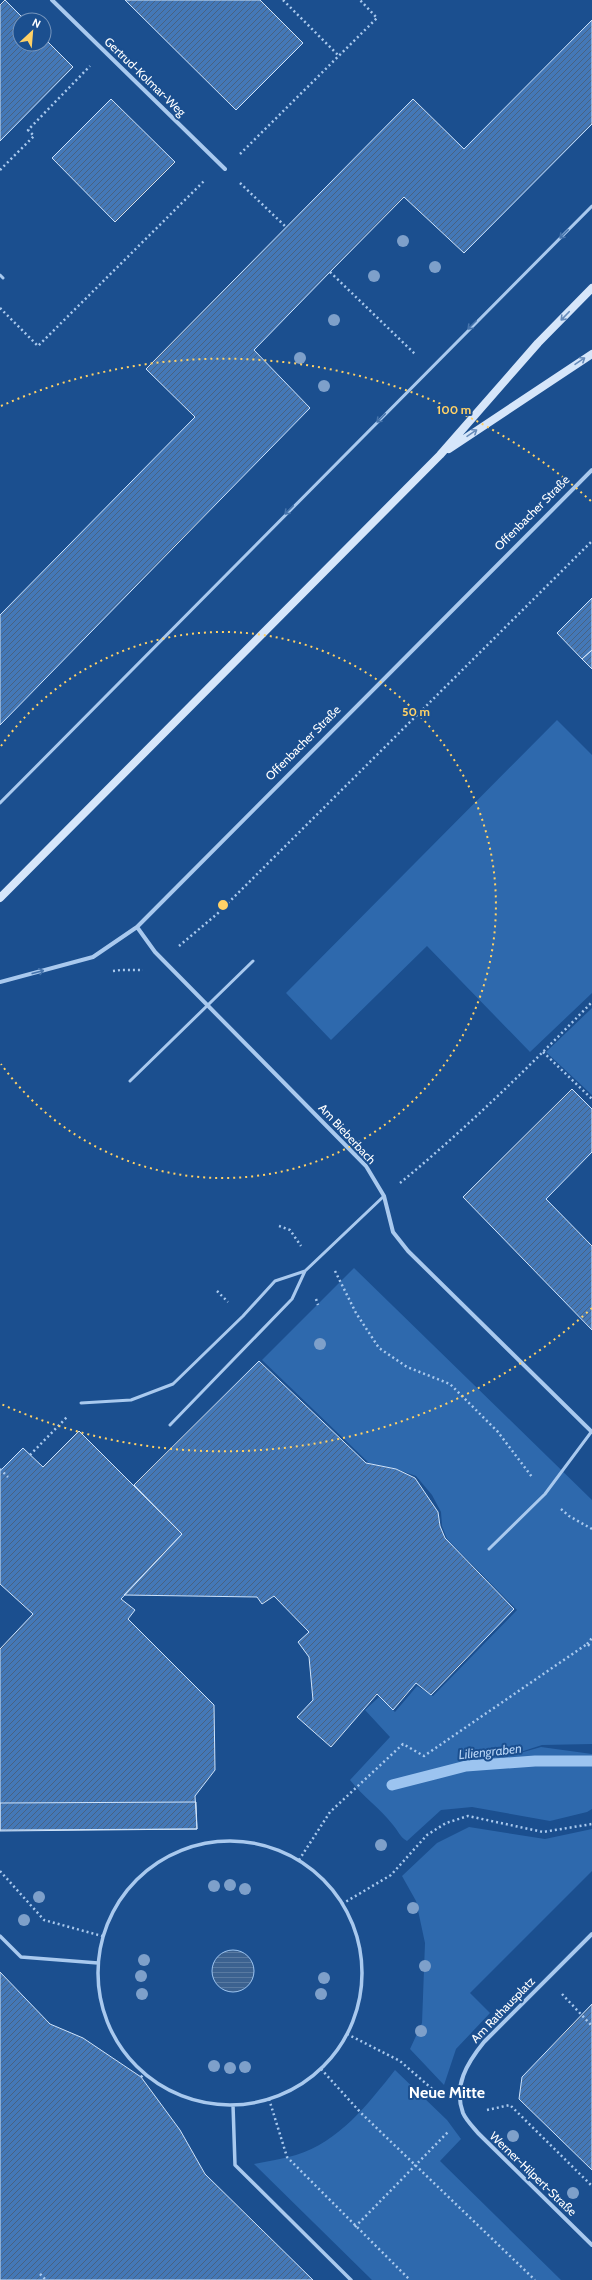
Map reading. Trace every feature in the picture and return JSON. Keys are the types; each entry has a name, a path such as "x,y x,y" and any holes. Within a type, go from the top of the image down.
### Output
{"main road":[{"path":"0,898 440,455 538,343 592,288"},
{"path":"440,455 592,354"}],"street":[{"name":"Gertrud-Kolmar-Weg","path":"52,0 225,169"},
{"name":"Offenbacher Straße","path":"0,982 93,957 137,926 592,470"},
{"name":"Am Bieberbach","path":"137,926 163,960 366,1166 384,1196 393,1232 408,1251 592,1432"},
{"path":"207,1842 245,1842 282,1851 299,1860 328,1885 342,1904 357,1935 362,1973 357,2011 341,2045 321,2069 302,2084 269,2100 234,2105 214,2104 178,2095 143,2075 120,2048 111,2032 99,1996 98,1962 102,1936 116,1905 140,1876 154,1864 188,1847 207,1842"},
{"name":"Am Rathausplatz","path":"464,2114 459,2096 460,2084 471,2059 592,1934"},
{"path":"0,1936 21,1957 98,1962"},
{"path":"234,2105 235,2165 351,2280"},
{"name":"Werner-Hilpert-Straße","path":"464,2114 478,2133 592,2245"}],"lane":[{"path":"0,803 592,206"},
{"path":"130,1082 164,1051 207,1005 254,961"},
{"path":"81,1402 131,1400 173,1384 243,1316 275,1281 305,1271 384,1196"},
{"path":"170,1424 292,1299 305,1271"},
{"path":"489,1550 546,1494 592,1432"}],"path":[{"path":"284,0 339,56"},
{"path":"286,227 225,169 377,18 360,0"},
{"path":"0,170 34,136 28,130 105,52"},
{"path":"0,308 38,346 220,165"},
{"path":"330,272 414,353 428,370"},
{"path":"163,960 217,914 592,541"},
{"path":"384,1196 436,1153 543,1052 592,1002"},
{"path":"543,1052 592,1099"},
{"path":"279,1226 290,1230 303,1250 320,1258 335,1271 356,1313 379,1348 408,1367 450,1384 498,1432 546,1494 569,1516 592,1529"},
{"path":"30,1455 81,1402"},
{"path":"0,1469 8,1477"},
{"path":"299,1860 330,1812 403,1744 424,1756 587,1644 592,1638"},
{"path":"587,1644 592,1647"},
{"path":"342,1904 391,1874 427,1835 446,1823 468,1816 543,1832 592,1824"},
{"path":"0,1871 44,1920 102,1936"},
{"path":"548,1978 592,2026"},
{"path":"347,2034 400,2061 464,2114"},
{"path":"321,2069 361,2113 534,2280"},
{"path":"269,2100 287,2157 355,2227 410,2280"},
{"path":"355,2227 464,2114 510,2105 592,2186"},
{"path":"40,2274 46,2280"}],"shaded area":[{"path":"557,720 592,755 592,993 530,1052 427,946 331,1040 286,993"},
{"path":"592,1008 592,1095 546,1052"},
{"path":"354,1268 592,1500 592,1744 542,1745 486,1763 541,1747 592,1754 592,1809 587,1812 550,1821 472,1807 441,1810 407,1841 350,1780 390,1737 365,1710 379,1697 395,1712 417,1686 433,1696 517,1610 447,1539 442,1526 441,1512 432,1495 416,1476 396,1469 370,1464 262,1360"},
{"path":"469,1827 545,1839 592,1829 592,1871 470,1993 490,2013 456,2049 444,2085 410,2049 422,2023 425,1943 416,1901 402,1876 437,1843"},
{"path":"229,1950 237,1950 248,1956 254,1967 254,1975 248,1986 237,1992 229,1992 218,1986 212,1975 212,1967 218,1956"},
{"path":"395,2070 447,2120 461,2139 440,2161 561,2280 372,2280 254,2164 296,2155 326,2141 352,2120"}],"building":[{"path":"5,0 17,12 12,12 12,52 52,52 52,46 73,67 0,141 0,5"},
{"path":"125,0 260,0 303,43 236,110"},
{"path":"592,20 592,124 464,253 404,197 330,272 254,350 310,408 0,725 0,615 195,417 146,369 413,99 464,149"},
{"path":"111,99 175,162 115,222 52,158"},
{"path":"592,598 592,650 582,659 557,633"},
{"path":"592,650 592,669 582,659"},
{"path":"572,1089 592,1109 592,1152 546,1199 592,1246 592,1330 463,1197"},
{"path":"259,1361 366,1463 396,1469 415,1478 438,1512 440,1526 445,1538 514,1609 431,1695 416,1683 393,1710 377,1694 331,1747 297,1717 313,1700 309,1657 298,1642 309,1632 274,1596 262,1604 257,1597 124,1595 182,1534 134,1485"},
{"path":"79,1431 182,1534 121,1599 135,1610 128,1619 214,1705 215,1770 195,1796 197,1829 0,1831 0,1649 33,1614 0,1584 0,1471 23,1448 43,1467"},
{"path":"196,1802 197,1829 0,1830 0,1803"},
{"path":"0,1972 50,2024 83,2038 141,2077 180,2130 205,2174 313,2280 0,2280"},
{"path":"592,2004 592,2170 519,2099 522,2077"}],"waterway":[{"name":"Liliengraben","path":"392,1785 466,1766 535,1761 592,1761"}],"district":[{"name":"Neue Mitte","path":"447,2092"}]}
